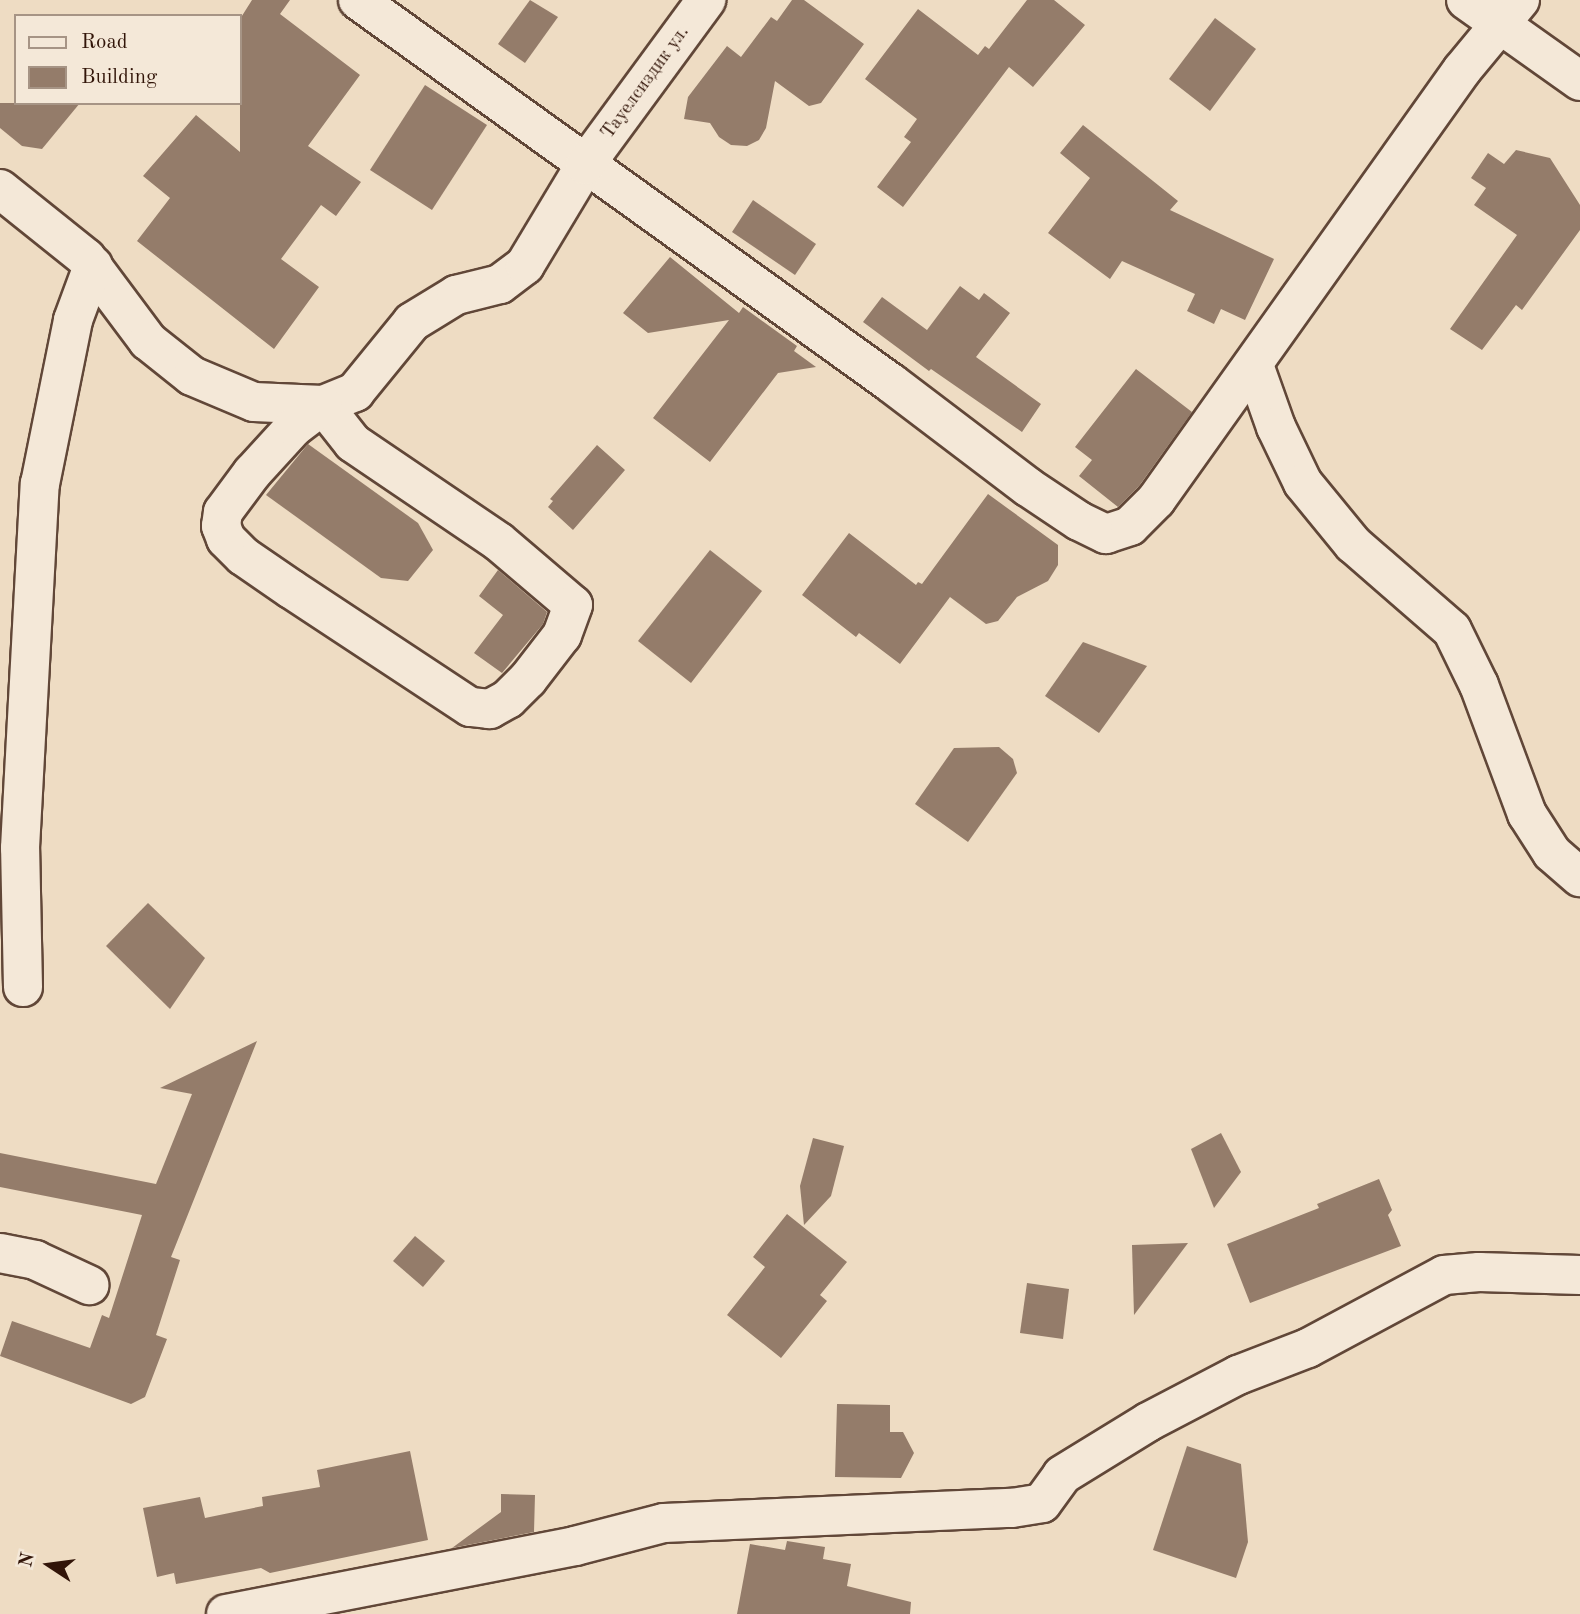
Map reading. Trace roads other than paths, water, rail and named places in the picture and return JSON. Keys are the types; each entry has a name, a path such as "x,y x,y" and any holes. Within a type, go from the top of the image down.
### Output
{"street":[{"path":"358,0 891,383 1028,487 1079,521 1106,534 1130,526 1156,500 1462,70 1510,13"},
{"name":"Тауелсиздик ул.","path":"323,405 355,392 412,321 456,295 500,284 525,265 585,165 706,0"},
{"path":"1466,0 1510,13 1580,81"},
{"path":"0,189 93,266 148,341 192,376 254,402 323,405 353,443 499,542 573,605 562,635 528,680 508,699 489,709 470,707 461,702 243,556 226,539 221,526 223,512 244,482 294,427 323,405"},
{"path":"23,987 19,848 40,484 73,320 93,266"},
{"path":"1254,365 1276,427 1303,483 1353,544 1452,630 1479,685 1527,814 1552,853 1580,877"},
{"path":"0,1253 35,1259 89,1285"},
{"path":"226,1614 575,1546 664,1523 1012,1508 1042,1503 1062,1475 1148,1422 1238,1375 1308,1348 1444,1275 1479,1272 1580,1275"}]}
